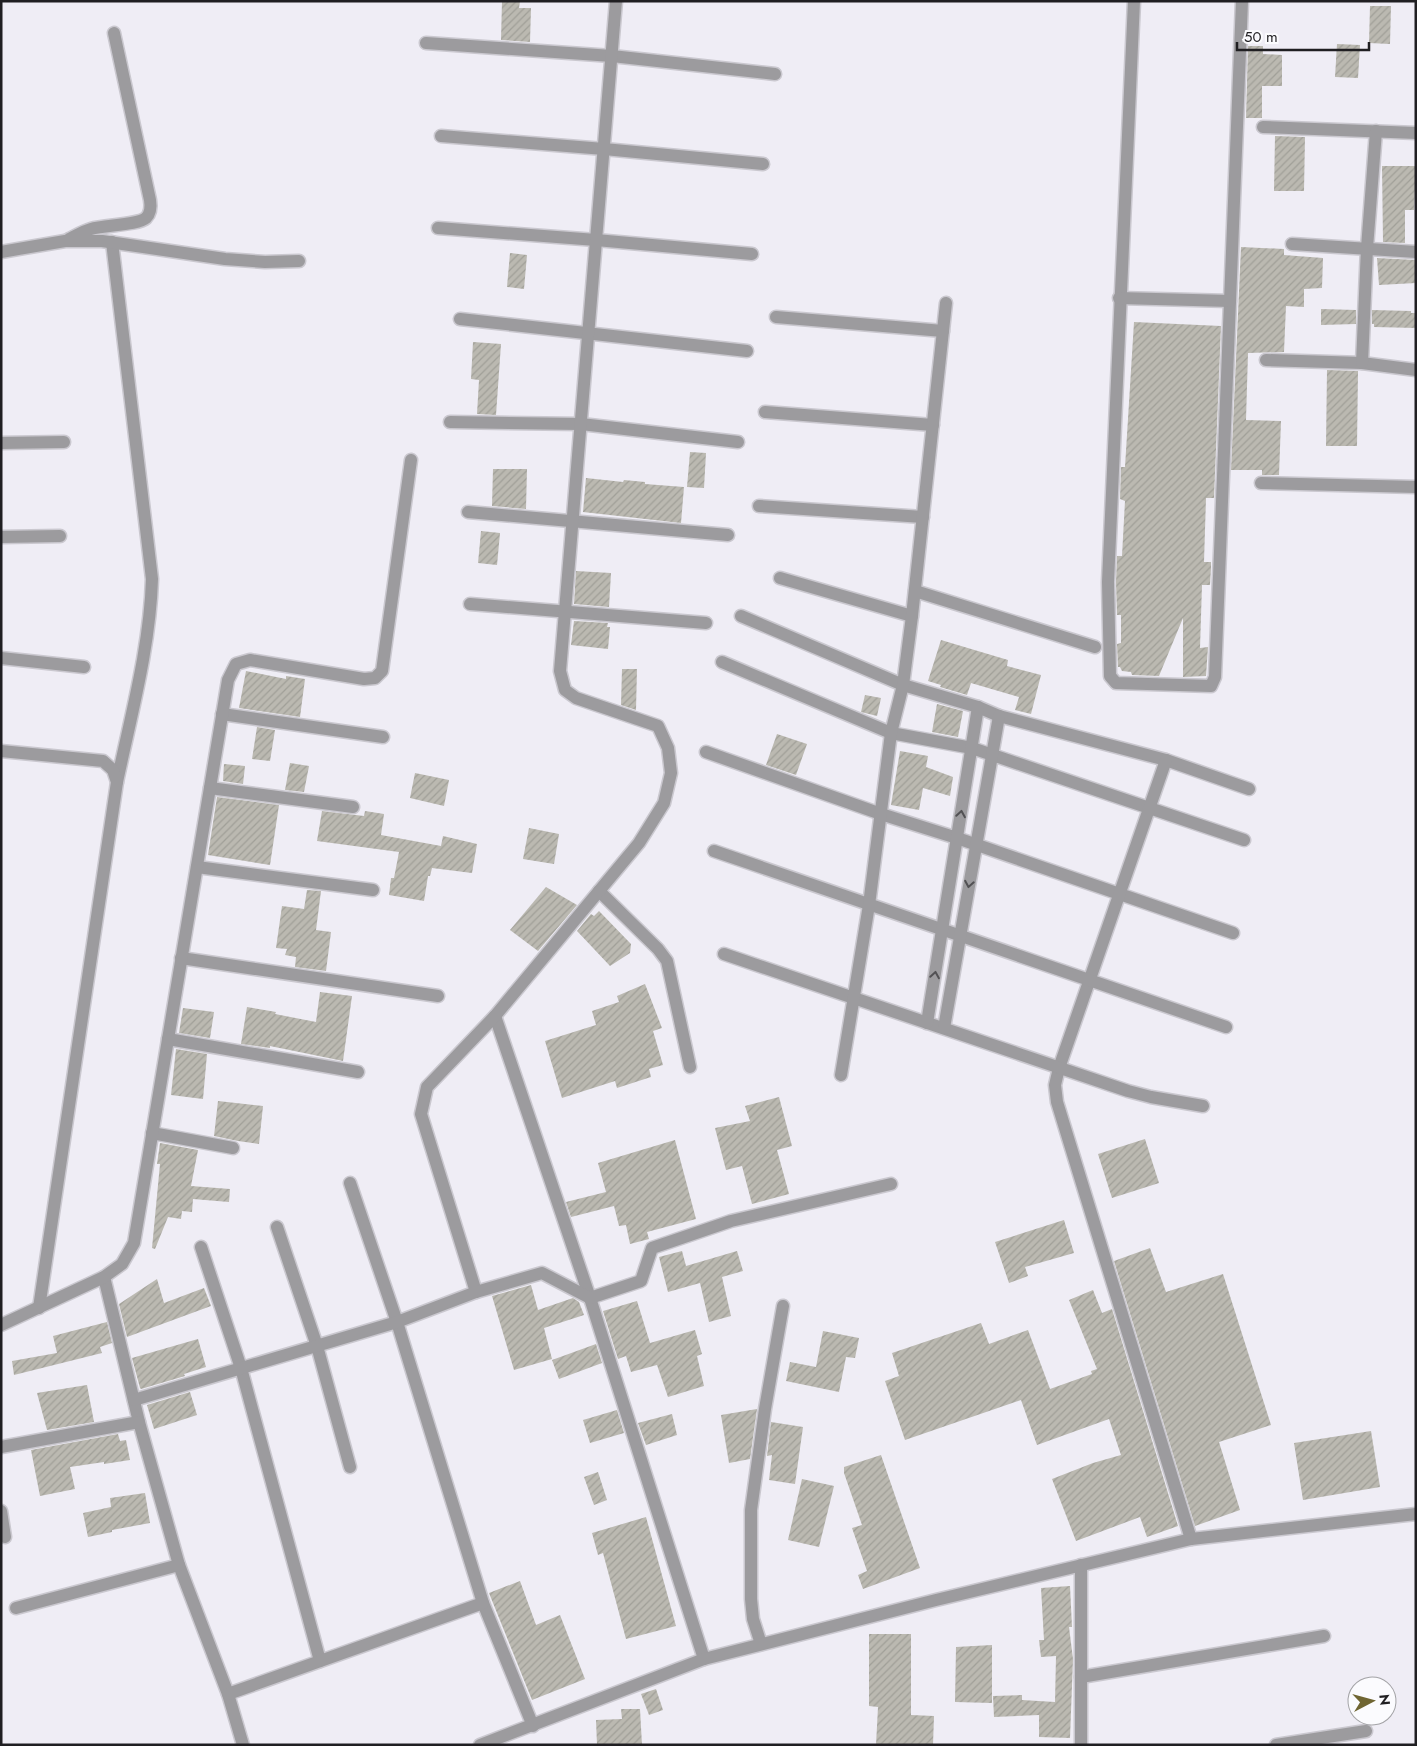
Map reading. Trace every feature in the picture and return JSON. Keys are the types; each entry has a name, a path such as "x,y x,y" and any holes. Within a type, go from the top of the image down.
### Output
{"street":[{"path":"476,1292 421,1114 427,1087 495,1016 640,844 664,802 671,773 668,748 658,726 576,698 565,690 560,671 616,1"},
{"path":"1134,1 1108,582 1110,676 1116,683 1211,686 1215,678 1242,1"},
{"path":"65,241 90,229 111,224 140,222 147,217 151,210 114,33"},
{"path":"426,43 612,56 775,74"},
{"path":"1263,127 1416,132"},
{"path":"1362,363 1367,248 1376,131"},
{"path":"441,136 604,148 763,164"},
{"path":"438,228 752,254"},
{"path":"1,252 65,241 102,240 225,259 265,262 299,261"},
{"path":"39,1308 117,782 143,658 151,603 152,578 112,242"},
{"path":"1292,244 1416,252"},
{"path":"1120,298 1230,301"},
{"path":"841,1075 869,904 891,733 903,685 946,303"},
{"path":"776,317 943,331"},
{"path":"460,319 746,351"},
{"path":"1266,360 1362,363 1416,370"},
{"path":"765,412 932,425"},
{"path":"450,422 581,424 738,442"},
{"path":"1,443 64,442"},
{"path":"1,1325 104,1277 122,1264 134,1243 228,680 236,664 250,660 364,679 374,678 382,670 411,460"},
{"path":"1261,483 1416,487"},
{"path":"759,506 923,517"},
{"path":"468,512 728,535"},
{"path":"1,537 60,536"},
{"path":"780,578 912,616"},
{"path":"915,591 1095,648"},
{"path":"470,604 706,623"},
{"path":"741,616 903,685 978,707 999,716 1166,760 1249,789"},
{"path":"1,658 84,667"},
{"path":"722,662 891,733 972,748 1244,840"},
{"path":"927,1023 978,707"},
{"path":"222,714 382,737"},
{"path":"944,1028 999,716"},
{"path":"1,751 103,761 113,770 117,782"},
{"path":"706,752 881,814 958,838 1232,933"},
{"path":"1166,760 1058,1068 1055,1085 1057,1102 1192,1539"},
{"path":"210,788 353,807"},
{"path":"714,851 1226,1027"},
{"path":"196,867 373,890"},
{"path":"599,891 658,949 666,961 690,1068"},
{"path":"724,954 1151,1098 1204,1106"},
{"path":"181,958 438,996"},
{"path":"495,1016 590,1298 704,1659"},
{"path":"168,1039 358,1072"},
{"path":"152,1133 233,1148"},
{"path":"350,1183 397,1322 483,1603 533,1726"},
{"path":"134,1400 397,1322 476,1292 542,1273 590,1298 641,1281 652,1248 731,1222 891,1184"},
{"path":"277,1227 317,1346 350,1467"},
{"path":"202,1247 241,1368 320,1661"},
{"path":"104,1277 139,1422 179,1565 228,1694 243,1745"},
{"path":"762,1644 753,1619 751,1599 751,1510 765,1409 783,1306"},
{"path":"1,1447 139,1422"},
{"path":"1,1511 5,1537"},
{"path":"480,1745 704,1659 936,1600 1192,1539 1416,1514"},
{"path":"16,1608 179,1565"},
{"path":"1081,1565 1081,1745"},
{"path":"228,1694 483,1603"},
{"path":"1081,1676 1324,1636"},
{"path":"1276,1745 1302,1743 1366,1731"}],"building":[{"path":"502,1 520,1 519,8 531,8 530,42 501,40"},
{"path":"1370,6 1391,6 1390,44 1369,43"},
{"path":"1337,44 1360,45 1358,78 1335,77"},
{"path":"1248,46 1263,46 1263,54 1282,55 1282,86 1262,86 1262,118 1246,118"},
{"path":"1275,136 1305,137 1304,191 1274,191"},
{"path":"1382,166 1416,166 1414,210 1405,210 1405,243 1383,242"},
{"path":"1241,247 1284,249 1284,255 1323,258 1322,288 1304,289 1304,307 1286,306 1284,352 1248,353 1246,420 1281,421 1279,475 1262,475 1262,470 1231,470"},
{"path":"510,253 527,255 524,289 507,287"},
{"path":"1377,258 1416,260 1416,283 1379,285"},
{"path":"1321,309 1356,310 1356,324 1321,325"},
{"path":"1372,310 1411,311 1411,313 1416,313 1416,328 1374,327 1374,324 1372,324"},
{"path":"1134,322 1221,326 1214,498 1206,498 1204,562 1211,562 1210,585 1202,585 1200,648 1208,647 1206,676 1183,677 1183,618 1159,676 1132,675 1131,672 1122,671 1118,667 1117,644 1121,643 1121,615 1117,615 1117,556 1122,556 1125,501 1120,499 1121,467 1125,467"},
{"path":"473,342 501,344 496,415 477,414 479,380 471,379"},
{"path":"1327,370 1358,371 1357,446 1326,446"},
{"path":"690,452 706,453 704,488 687,487"},
{"path":"493,469 527,469 526,509 492,506"},
{"path":"586,478 684,487 681,523 583,512"},
{"path":"481,531 500,533 497,565 478,563"},
{"path":"576,571 611,573 609,607 574,604"},
{"path":"574,621 608,623 607,627 610,627 608,649 571,645"},
{"path":"941,640 1008,660 1007,666 1041,675 1031,714 1015,710 1019,697 971,683 967,695 940,687 941,685 928,681"},
{"path":"622,669 637,669 636,710 621,705"},
{"path":"246,671 286,679 286,676 305,679 300,717 239,708"},
{"path":"865,695 881,698 877,716 861,712"},
{"path":"937,704 963,711 958,737 932,732"},
{"path":"257,727 275,730 270,761 252,759"},
{"path":"777,734 807,744 796,775 766,765"},
{"path":"900,751 928,756 926,767 953,777 950,796 923,788 919,810 891,805"},
{"path":"290,763 309,766 304,792 285,790"},
{"path":"224,764 245,766 243,784 223,781"},
{"path":"415,773 449,780 444,806 410,798"},
{"path":"217,797 279,805 270,865 208,855"},
{"path":"322,811 364,816 365,811 384,814 381,835 441,846 443,836 477,844 472,873 432,868 430,876 428,876 424,901 389,895 391,878 394,878 399,852 317,841"},
{"path":"529,828 559,834 554,864 523,859"},
{"path":"546,887 577,905 538,951 510,930"},
{"path":"307,890 321,891 316,930 331,932 326,971 295,967 296,957 285,955 287,949 276,948 282,906 304,909"},
{"path":"599,911 631,944 630,953 610,966 577,931 591,914 594,916"},
{"path":"645,984 662,1028 653,1031 663,1065 649,1069 651,1077 617,1088 615,1081 562,1098 545,1041 596,1025 592,1011 619,1002 617,996"},
{"path":"320,992 352,996 343,1061 270,1046 270,1048 241,1044 247,1007 316,1022"},
{"path":"183,1008 214,1012 210,1038 179,1033"},
{"path":"176,1049 207,1054 203,1099 171,1095"},
{"path":"779,1097 792,1146 777,1150 789,1194 752,1204 742,1166 726,1170 715,1128 750,1121 745,1106"},
{"path":"218,1101 263,1106 259,1144 214,1136"},
{"path":"1145,1139 1159,1183 1112,1198 1098,1154"},
{"path":"675,1140 696,1219 647,1232 649,1239 630,1244 626,1225 619,1226 614,1206 571,1217 566,1202 606,1192 598,1163"},
{"path":"160,1143 198,1150 191,1186 230,1189 229,1202 193,1199 192,1212 182,1211 181,1219 168,1217 155,1249 152,1248 160,1164 157,1164"},
{"path":"1064,1220 1074,1253 1025,1267 1028,1276 1009,1283 995,1242"},
{"path":"1150,1248 1166,1292 1223,1274 1271,1425 1219,1442 1240,1510 1195,1526 1114,1261"},
{"path":"682,1251 686,1266 737,1251 743,1271 722,1277 731,1316 709,1322 700,1283 668,1292 659,1257"},
{"path":"157,1279 164,1303 204,1288 211,1306 127,1337 119,1304"},
{"path":"531,1285 538,1310 573,1298 579,1302 584,1315 544,1328 552,1359 514,1370 492,1296"},
{"path":"1093,1290 1102,1313 1112,1309 1178,1526 1147,1537 1140,1517 1076,1541 1052,1479 1093,1463 1121,1455 1109,1419 1037,1445 1021,1400 905,1440 885,1381 899,1376 892,1353 981,1323 989,1344 1028,1330 1050,1389 1092,1374 1091,1371 1097,1369 1069,1300"},
{"path":"637,1301 650,1343 695,1330 702,1354 697,1356 704,1386 668,1397 657,1365 631,1372 626,1356 618,1359 603,1311"},
{"path":"107,1322 112,1343 100,1347 102,1353 14,1375 12,1361 57,1353 53,1336"},
{"path":"823,1331 859,1338 855,1358 846,1357 839,1392 786,1381 790,1362 816,1367"},
{"path":"198,1339 206,1367 184,1374 185,1376 140,1388 132,1358"},
{"path":"596,1344 602,1363 559,1379 552,1360"},
{"path":"87,1385 94,1422 47,1430 37,1393"},
{"path":"190,1392 197,1415 154,1429 147,1405"},
{"path":"757,1409 750,1459 729,1463 721,1415"},
{"path":"617,1410 624,1433 590,1443 583,1420"},
{"path":"672,1414 677,1435 646,1445 638,1423"},
{"path":"771,1422 803,1427 795,1484 769,1480 772,1455 767,1456"},
{"path":"1371,1431 1380,1487 1303,1500 1294,1443"},
{"path":"118,1434 120,1441 126,1440 130,1460 70,1467 75,1489 40,1496 31,1450"},
{"path":"881,1455 920,1568 863,1589 858,1575 867,1571 852,1528 862,1525 844,1473 844,1467"},
{"path":"598,1472 607,1500 594,1505 584,1477"},
{"path":"802,1479 834,1486 819,1547 788,1540"},
{"path":"145,1493 150,1523 112,1530 112,1532 88,1537 83,1513 111,1507 110,1498"},
{"path":"646,1517 676,1626 626,1639 603,1553 598,1555 592,1533"},
{"path":"520,1581 536,1625 560,1615 585,1679 532,1700 489,1593"},
{"path":"1070,1586 1072,1627 1069,1627 1073,1659 1070,1738 1039,1737 1039,1715 994,1717 993,1696 1022,1695 1022,1700 1055,1702 1056,1656 1041,1657 1039,1640 1044,1640 1041,1588"},
{"path":"869,1634 911,1634 911,1715 934,1716 933,1745 876,1745 878,1707 869,1706"},
{"path":"992,1645 992,1703 955,1702 956,1647"},
{"path":"656,1689 663,1710 649,1715 641,1694"},
{"path":"621,1709 640,1709 642,1745 597,1745 596,1720 622,1719"}]}
